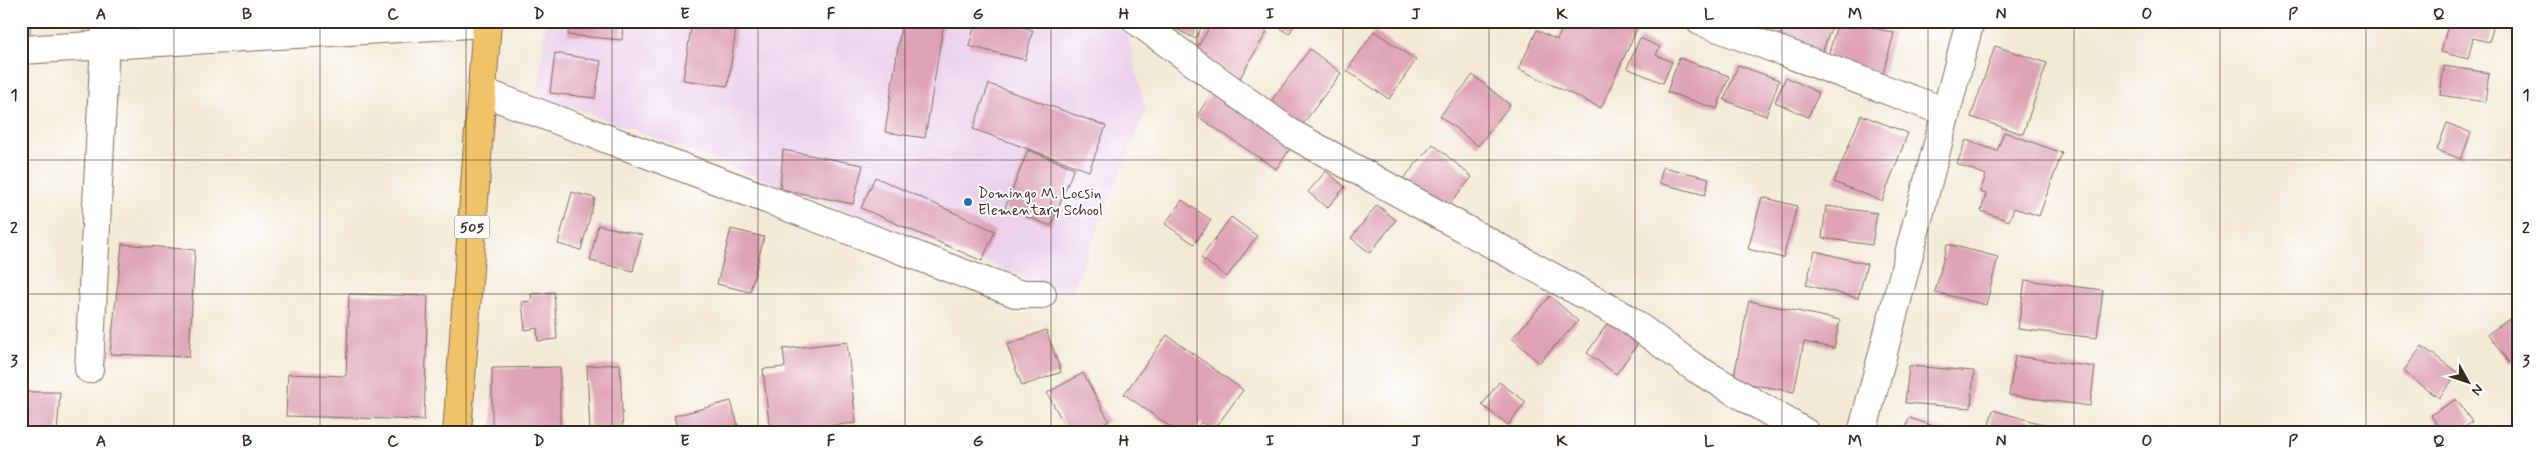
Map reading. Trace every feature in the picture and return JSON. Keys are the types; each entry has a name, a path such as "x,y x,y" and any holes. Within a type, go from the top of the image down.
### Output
{"main road":[{"name":"505","path":"457,433 487,22"}],"street":[{"path":"1137,21 1292,134 1625,317 1695,368 1806,433"},
{"path":"1700,21 1946,112"},
{"path":"1862,433 1970,21"},
{"path":"21,50 105,34 487,22"},
{"path":"88,369 105,34"},
{"path":"483,92 1018,294 1042,294"}],"shaded area":[{"name":"Domingo M. Locsin Elementary School","path":"545,21 1124,21 1146,110 1071,295 538,94"}],"building":[{"path":"21,21 31,21 29,43 21,40"},
{"path":"569,21 623,21 622,40 568,35"},
{"path":"692,21 737,21 728,86 683,80"},
{"path":"902,21 944,21 925,138 885,132"},
{"path":"976,21 998,21 1033,30 1025,60 969,46"},
{"path":"1160,21 1204,21 1196,39"},
{"path":"1213,21 1249,21 1267,32 1240,78 1195,52"},
{"path":"1270,21 1297,21 1289,34"},
{"path":"1566,21 1621,21 1637,29 1601,108 1519,69 1537,30 1557,40"},
{"path":"1785,21 1834,21 1819,61 1776,45"},
{"path":"1838,21 1872,21 1871,27 1894,33 1881,81 1825,67"},
{"path":"2449,21 2495,21 2489,42 2473,38 2468,59 2441,52"},
{"path":"1374,31 1416,60 1389,99 1347,71"},
{"path":"1640,38 1660,47 1656,55 1672,62 1663,83 1627,68"},
{"path":"1995,46 2047,63 2023,134 1971,117"},
{"path":"1310,49 1341,73 1302,125 1271,101"},
{"path":"555,53 601,61 595,98 550,93"},
{"path":"1679,58 1729,76 1717,109 1667,92"},
{"path":"1738,65 1779,80 1766,116 1724,100"},
{"path":"2444,66 2489,73 2485,102 2440,95"},
{"path":"1473,75 1510,105 1478,146 1440,116"},
{"path":"1786,77 1819,93 1808,117 1775,102"},
{"path":"989,84 1106,126 1089,171 973,129"},
{"path":"1216,86 1297,139 1276,169 1197,116"},
{"path":"1861,115 1908,133 1882,201 1834,182"},
{"path":"2447,123 2471,133 2461,159 2437,150"},
{"path":"2004,132 2062,153 2039,216 2014,208 2009,221 1981,211 1986,194 1980,192 1986,175 1957,164 1966,140 1997,151"},
{"path":"1433,144 1472,177 1441,214 1402,180"},
{"path":"783,150 863,165 853,204 780,189"},
{"path":"1028,150 1074,168 1051,226 1005,208"},
{"path":"1663,167 1709,178 1705,195 1659,183"},
{"path":"1326,171 1345,187 1327,208 1308,192"},
{"path":"875,177 995,231 982,261 861,208"},
{"path":"572,192 595,198 581,250 558,244"},
{"path":"1762,197 1797,206 1783,258 1748,249"},
{"path":"1182,200 1211,220 1194,244 1165,224"},
{"path":"1377,205 1396,220 1370,253 1351,238"},
{"path":"1826,206 1877,213 1872,245 1822,238"},
{"path":"1231,217 1257,236 1227,277 1201,258"},
{"path":"598,225 642,235 633,271 590,261"},
{"path":"731,229 764,237 750,292 717,284"},
{"path":"122,244 195,250 189,357 110,354"},
{"path":"1947,244 1998,257 1986,305 1935,292"},
{"path":"1815,251 1867,264 1858,298 1806,285"},
{"path":"2025,280 2103,290 2097,338 2018,329"},
{"path":"554,292 557,339 538,341 537,328 525,330 522,302 532,301 531,294"},
{"path":"349,294 428,296 424,420 286,416 288,374 346,376"},
{"path":"1550,296 1578,321 1539,363 1512,338"},
{"path":"1749,301 1840,320 1834,348 1804,342 1794,392 1733,381"},
{"path":"1612,317 1642,338 1616,374 1587,353"},
{"path":"2512,317 2519,327 2519,356 2509,363 2488,334"},
{"path":"1046,330 1061,372 1022,386 1007,345"},
{"path":"1167,335 1243,390 1213,431 1201,422 1193,433 1179,433 1124,394"},
{"path":"847,342 856,423 770,432 763,369 785,367 783,349"},
{"path":"2422,346 2458,373 2439,398 2403,372"},
{"path":"2015,356 2095,367 2090,406 2009,395"},
{"path":"620,364 623,433 590,433 587,366"},
{"path":"1909,366 1974,371 1971,408 1905,403"},
{"path":"560,367 560,428 492,429 492,368"},
{"path":"1083,373 1109,421 1088,433 1069,433 1047,393"},
{"path":"1499,382 1526,402 1508,425 1482,405"},
{"path":"21,392 60,392 57,433 21,433"},
{"path":"2456,399 2472,422 2456,433 2442,433 2431,415"},
{"path":"731,401 740,433 678,433 674,416"},
{"path":"1993,410 2069,432 2069,433 1987,433"},
{"path":"1909,418 1952,432 1952,433 1904,433"}],"place":[{"name":"Domingo M. Locsin Elementary School","path":"968,202"}]}
